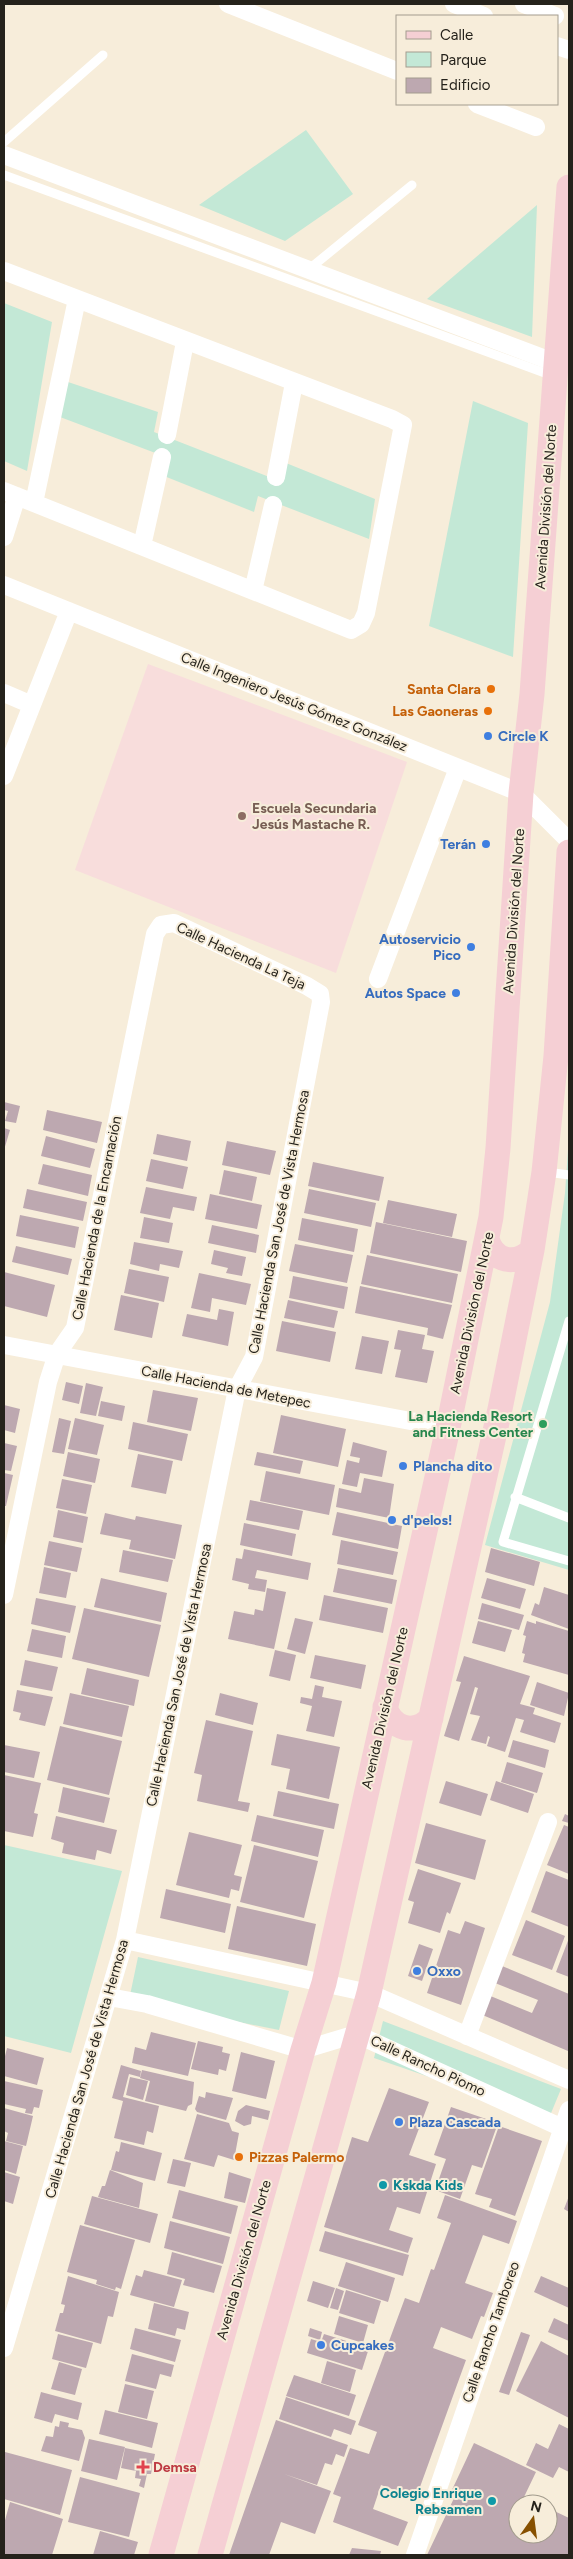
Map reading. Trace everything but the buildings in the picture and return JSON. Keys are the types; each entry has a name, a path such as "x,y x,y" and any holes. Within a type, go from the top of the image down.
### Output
{"main road":[{"name":"Avenida División del Norte","path":"161,2555 303,2050 324,1983 448,1428 487,1239 498,1148 521,793 532,694 569,186"},
{"path":"210,2555 369,1993 500,1409 532,1250 562,1057 569,852"},
{"path":"487,1239 493,1252 506,1260 520,1259 532,1250"},
{"path":"478,1286 484,1280 499,1276 514,1280 524,1291"},
{"path":"385,1708 392,1721 404,1728 419,1727 431,1718"},
{"path":"375,1752 388,1743 403,1743 417,1754 421,1762"}],"street":[{"path":"228,4 396,71"},
{"path":"454,4 482,15"},
{"path":"524,4 551,15"},
{"path":"480,105 536,127"},
{"path":"4,155 308,270 556,370"},
{"path":"4,271 185,342 392,419 403,425 366,613 361,624 351,630 10,493 4,537"},
{"path":"34,503 77,299"},
{"path":"167,435 185,342"},
{"path":"276,477 294,383"},
{"path":"142,546 162,457"},
{"path":"253,591 273,505"},
{"name":"Calle Ingeniero Jesús Gómez González","path":"4,584 521,793 569,841"},
{"path":"4,776 69,611"},
{"path":"4,693 32,704"},
{"path":"378,979 458,768"},
{"name":"Calle Hacienda La Teja","path":"161,925 174,923 320,994"},
{"name":"Calle Hacienda de la Encarnación","path":"4,1594 48,1382 57,1354 75,1328 155,934 161,925"},
{"name":"Calle Hacienda San José de Vista Hermosa","path":"4,2348 125,1940 237,1390 254,1357 321,1002 320,994"},
{"name":"Calle Hacienda de Metepec","path":"4,1344 237,1390 448,1428"},
{"path":"467,2036 548,1822"},
{"path":"125,1940 369,1993 569,2080"},
{"path":"109,1997 147,2004 303,2050"},
{"name":"Calle Rancho Piomo","path":"303,2050 356,2034 566,2130"},
{"name":"Calle Rancho Tamboreo","path":"415,2555 566,2130 569,2110"}],"lane":[{"path":"4,142 103,55"},
{"path":"4,175 556,370"},
{"path":"308,270 412,184"},
{"path":"544,1172 569,1175"},
{"path":"569,1321 503,1542 569,1561"},
{"path":"515,1497 569,1518"}],"shaded area":[{"name":"Escuela Secundaria Jesús Mastache R.","path":"148,664 407,762 336,973 75,870"}],"green space":[{"path":"306,130 353,194 285,241 199,205"},
{"path":"537,205 532,337 427,299"},
{"path":"4,303 52,322 27,471 4,461"},
{"path":"68,382 158,412 154,432 282,482 286,463 375,499 369,539 258,496 254,512 164,476 166,457 60,417"},
{"path":"473,401 528,423 513,657 429,626"},
{"name":"La Hacienda Resort and Fitness Center","path":"569,1135 569,1570 485,1545 550,1302 565,1193"},
{"path":"4,1845 122,1871 71,2053 4,2036"},
{"path":"138,1957 289,1991 279,2030 129,2000"},
{"path":"383,2021 561,2089 549,2118 374,2058"}],"place":[{"name":"Santa Clara","path":"491,689"},
{"name":"Las Gaoneras","path":"488,711"},
{"name":"Circle K","path":"488,736"},
{"name":"Escuela Secundaria Jesús Mastache R.","path":"242,816"},
{"name":"Terán","path":"486,844"},
{"name":"Autoservicio Pico","path":"471,947"},
{"name":"Autos Space","path":"456,993"},
{"name":"La Hacienda Resort and Fitness Center","path":"543,1424"},
{"name":"Plancha dito","path":"403,1466"},
{"name":"d'pelos!","path":"392,1520"},
{"name":"Oxxo","path":"417,1971"},
{"name":"Plaza Cascada","path":"399,2122"},
{"name":"Pizzas Palermo","path":"239,2157"},
{"name":"Kskda Kids","path":"383,2185"},
{"name":"Cupcakes","path":"321,2345"},
{"name":"Demsa","path":"143,2467"},
{"name":"Colegio Enrique Rebsamen","path":"492,2501"}]}
